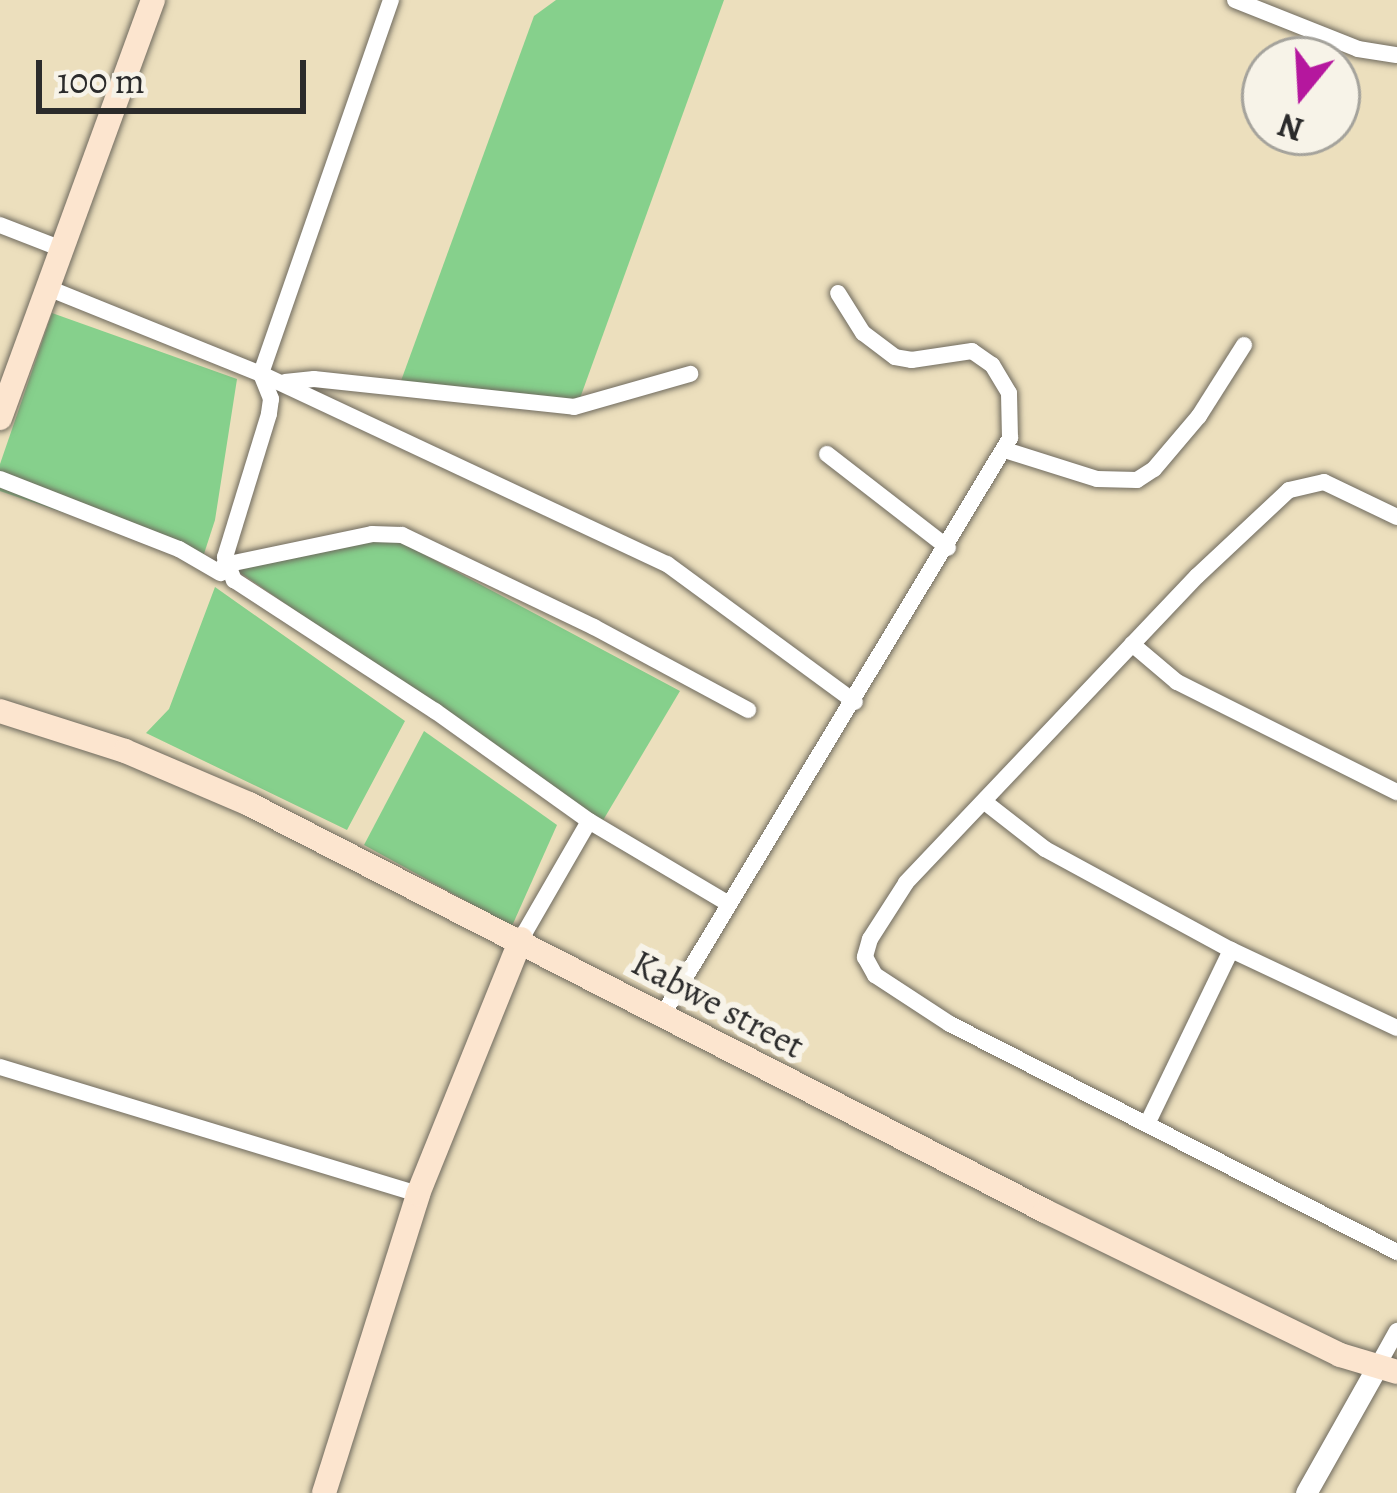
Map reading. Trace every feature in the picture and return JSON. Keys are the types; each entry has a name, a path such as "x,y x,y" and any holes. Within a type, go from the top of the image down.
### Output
{"main road":[{"path":"0,418 153,0"},
{"name":"Kabwe street","path":"0,711 125,751 228,795 1192,1283 1340,1354 1388,1369"},
{"path":"324,1493 418,1194 521,940"}],"street":[{"path":"222,569 269,414 271,399 261,374 391,0"},
{"path":"1235,0 1358,49 1397,55"},
{"path":"0,225 62,249"},
{"path":"47,288 284,382 667,564 855,702"},
{"path":"662,1016 948,548 1006,450 1012,426 1009,393 992,365 972,351 912,360 895,357 863,333 838,293"},
{"path":"1006,450 1097,479 1137,480 1154,469 1199,416 1244,345"},
{"path":"284,382 314,379 574,407 690,374"},
{"path":"827,454 948,548"},
{"path":"0,479 222,569 590,821 730,904"},
{"path":"1397,517 1324,482 1307,482 1289,490 1132,644 892,902 870,939 867,967 966,1033 1397,1252"},
{"path":"222,569 373,534 402,535 594,627 748,710"},
{"path":"1132,644 1177,682 1397,792"},
{"path":"986,803 1045,850 1231,950 1397,1028"},
{"path":"521,940 590,821"},
{"path":"1148,1122 1231,950"},
{"path":"0,1067 418,1194"},
{"path":"1306,1493 1388,1369 1397,1331"}],"green space":[{"path":"556,0 724,0 579,401 398,389 534,16"},
{"path":"52,313 237,379 215,520 202,560 0,491 0,464"},
{"path":"380,531 680,691 602,822 235,569"},
{"path":"215,587 405,721 347,830 146,733 169,709"},
{"path":"424,731 557,825 512,926 364,845"}]}
